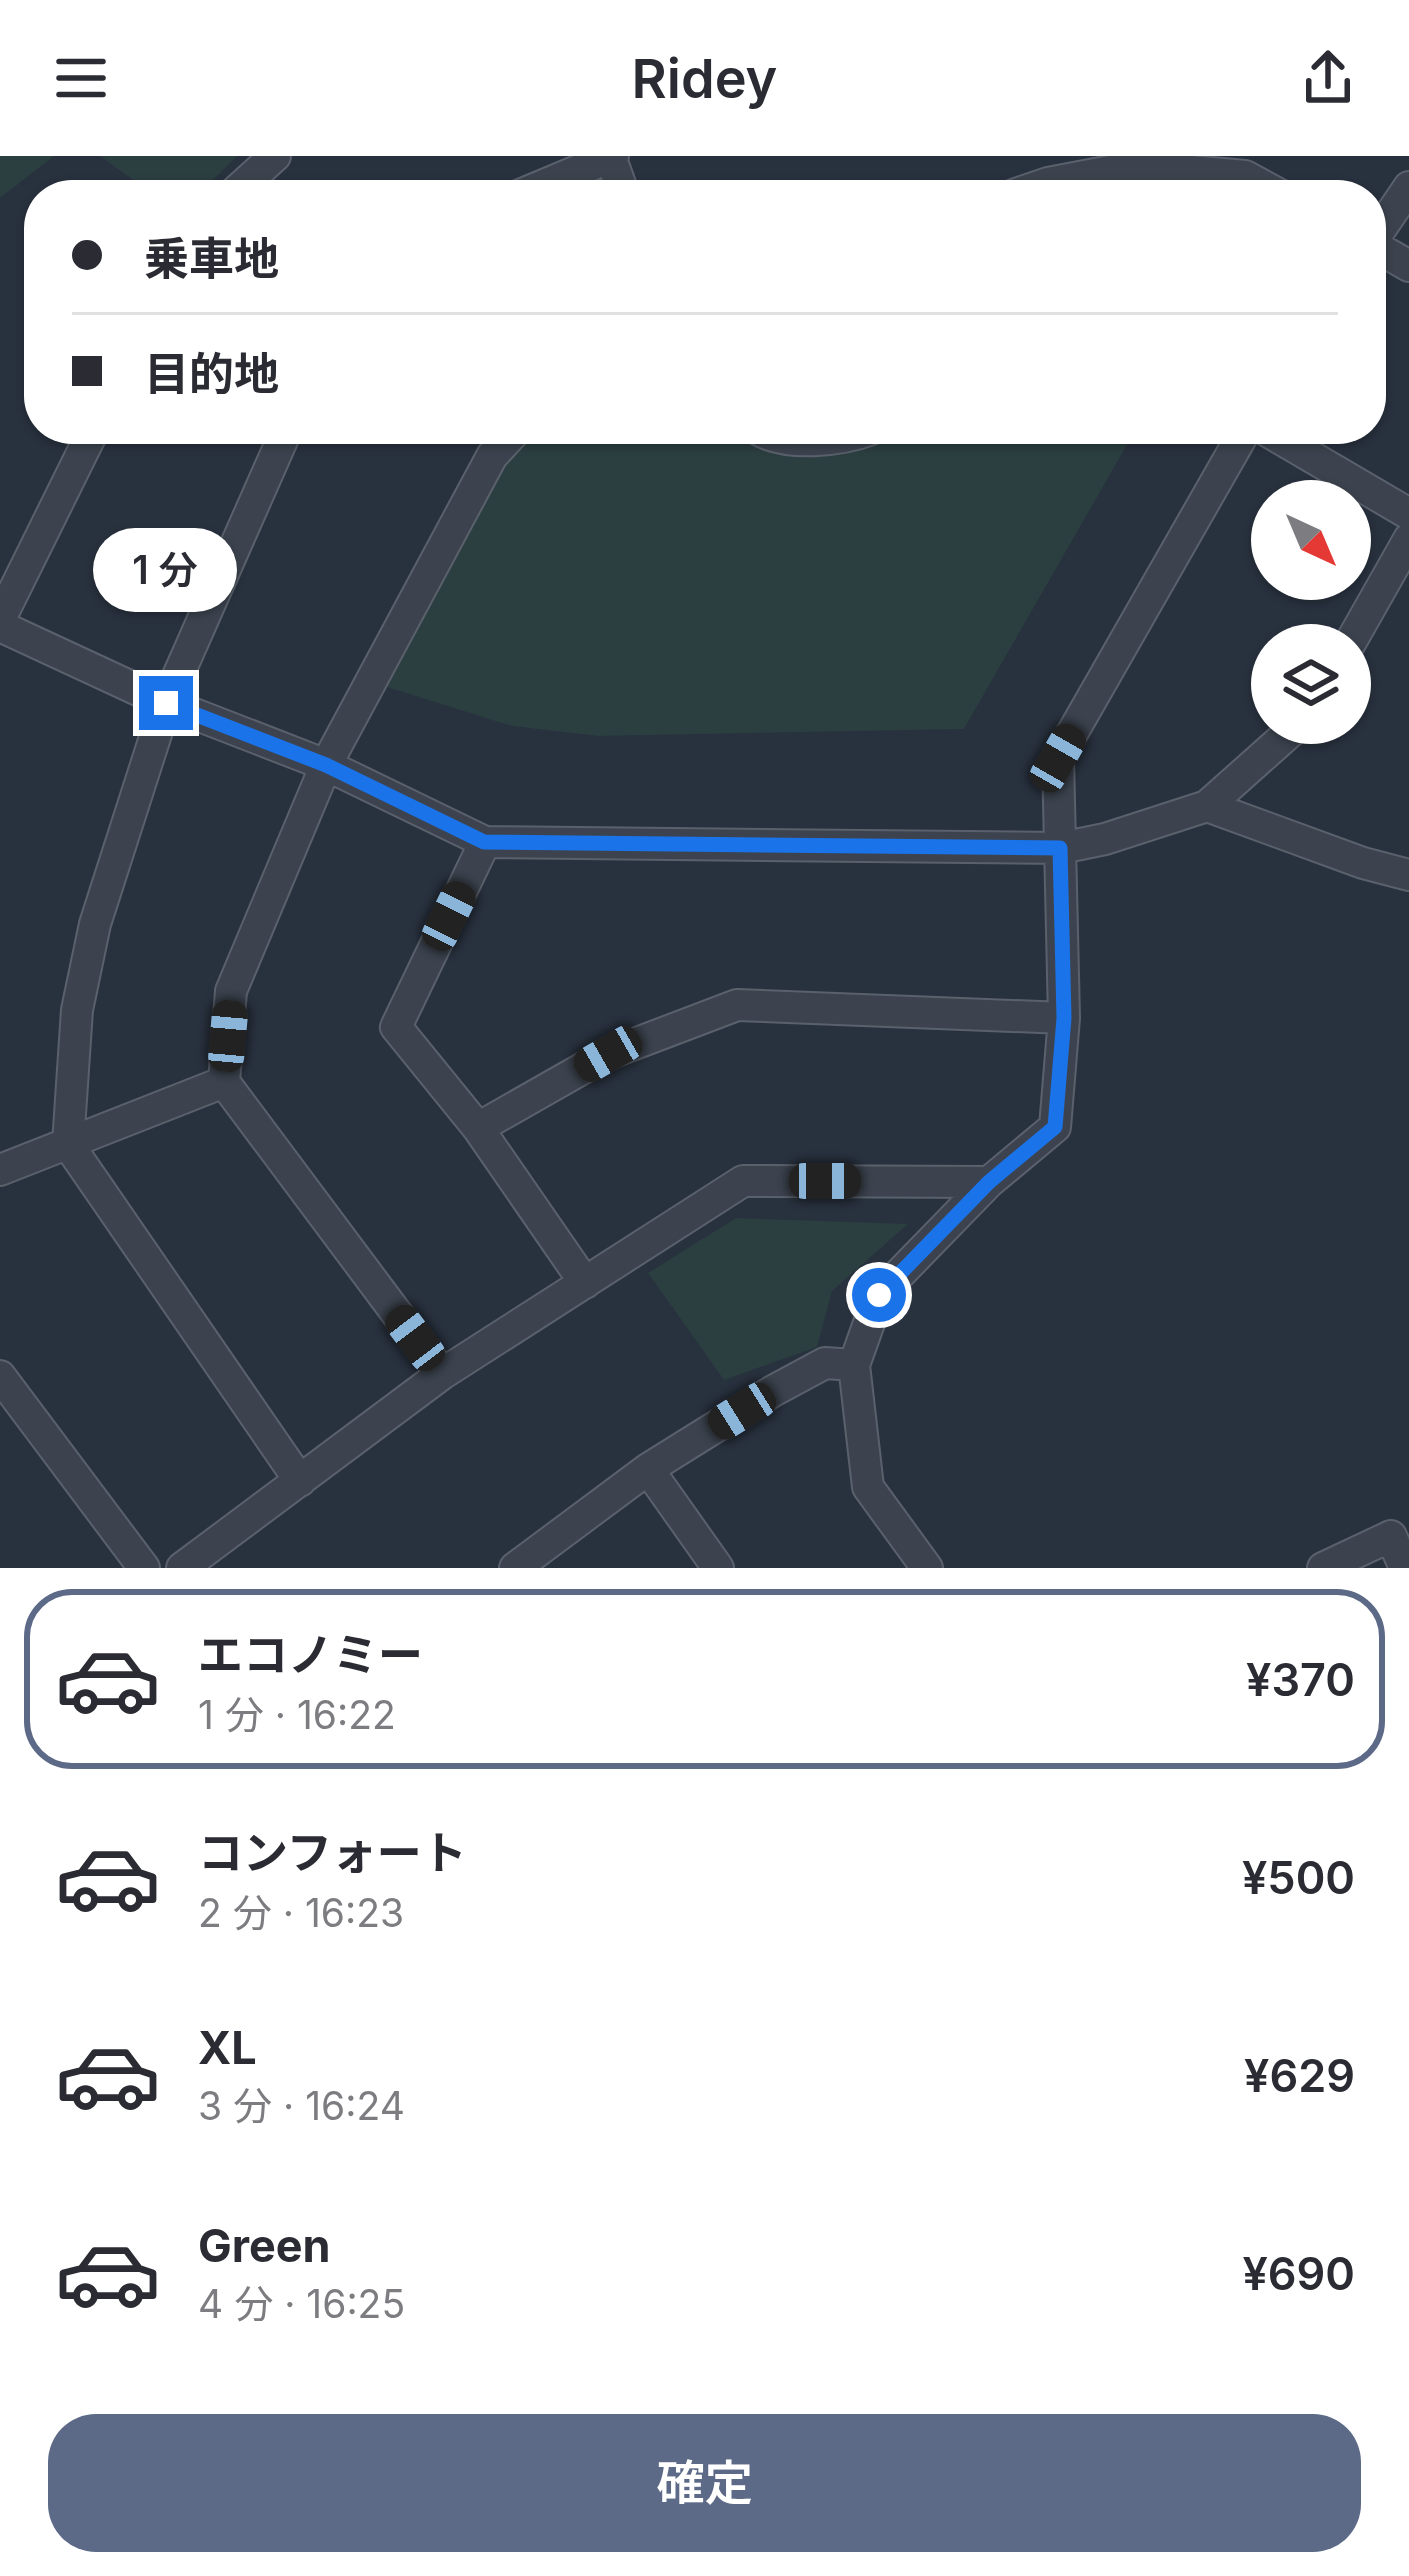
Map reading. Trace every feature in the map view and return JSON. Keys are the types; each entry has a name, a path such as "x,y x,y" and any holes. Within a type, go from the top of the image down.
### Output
{"street":[{"path":"249,180 275,156"},
{"path":"555,180 611,156"},
{"path":"1064,180 1137,166 1252,180"},
{"path":"1386,221 1409,188"},
{"path":"87,444 0,622 166,703 326,765 484,842 1060,848 1105,839 1208,806 1277,744"},
{"path":"280,444 166,703 94,924 77,1010 68,1144 300,1481"},
{"path":"442,1374 224,1082 231,991 326,765 491,456 503,444"},
{"path":"927,1568 868,1487 854,1365 879,1295 989,1182 1055,1127 1064,1018 1058,758 1237,444"},
{"path":"1290,444 1409,514"},
{"path":"1361,624 1409,539"},
{"path":"1208,806 1409,875"},
{"path":"484,842 396,1027 478,1128 585,1283"},
{"path":"478,1128 608,1054 737,1005 1064,1018"},
{"path":"0,1170 224,1082"},
{"path":"182,1568 442,1374 743,1181 989,1182"},
{"path":"515,1568 648,1469 825,1363 854,1365"},
{"path":"0,1376 144,1568"},
{"path":"648,1469 718,1568"},
{"path":"1323,1568 1391,1536 1405,1568"}],"shaded area":[{"path":"0,156 54,156 0,198"},
{"path":"100,156 237,156 213,180 133,180"},
{"path":"511,444 1127,444 964,729 599,736 512,726 371,682"},
{"path":"736,1218 908,1224 832,1291 817,1347 724,1380 648,1273"}],"route":[{"path":"166,703 326,765 484,842 1060,848 1064,1018 1055,1127 989,1182 879,1295"}]}
